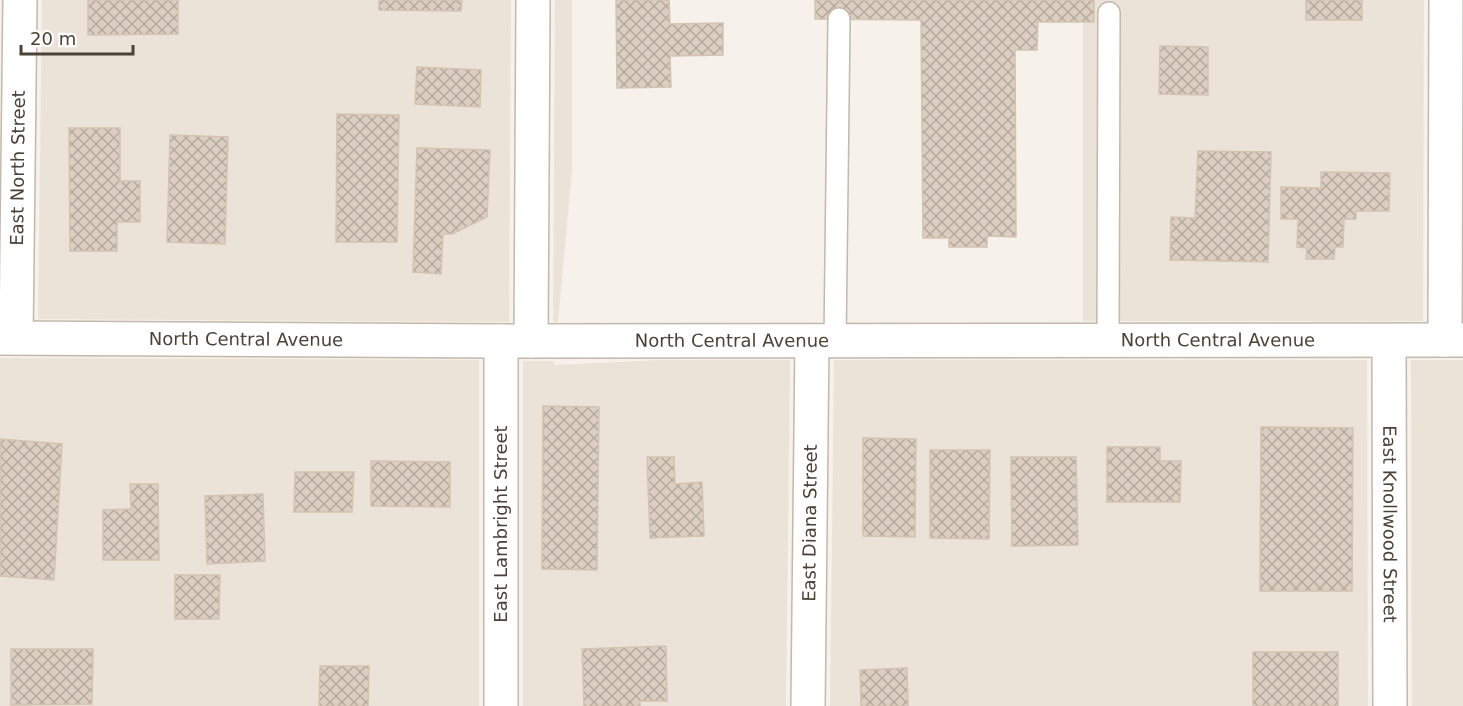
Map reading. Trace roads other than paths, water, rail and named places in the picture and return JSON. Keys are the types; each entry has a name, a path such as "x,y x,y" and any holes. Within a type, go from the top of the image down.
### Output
{"street":[{"name":"East North Street","path":"8,338 10,59 20,0"},
{"name":"East Lambright Street","path":"501,706 533,0"},
{"path":"1446,0 1454,340"},
{"name":"North Central Avenue","path":"8,338 516,341 1454,340"},
{"name":"East Diana Street","path":"808,706 824,341"},
{"name":"East Knollwood Street","path":"1389,341 1390,706"}],"lane":[{"path":"1108,341 1109,14"},
{"path":"824,341 839,19"}]}
